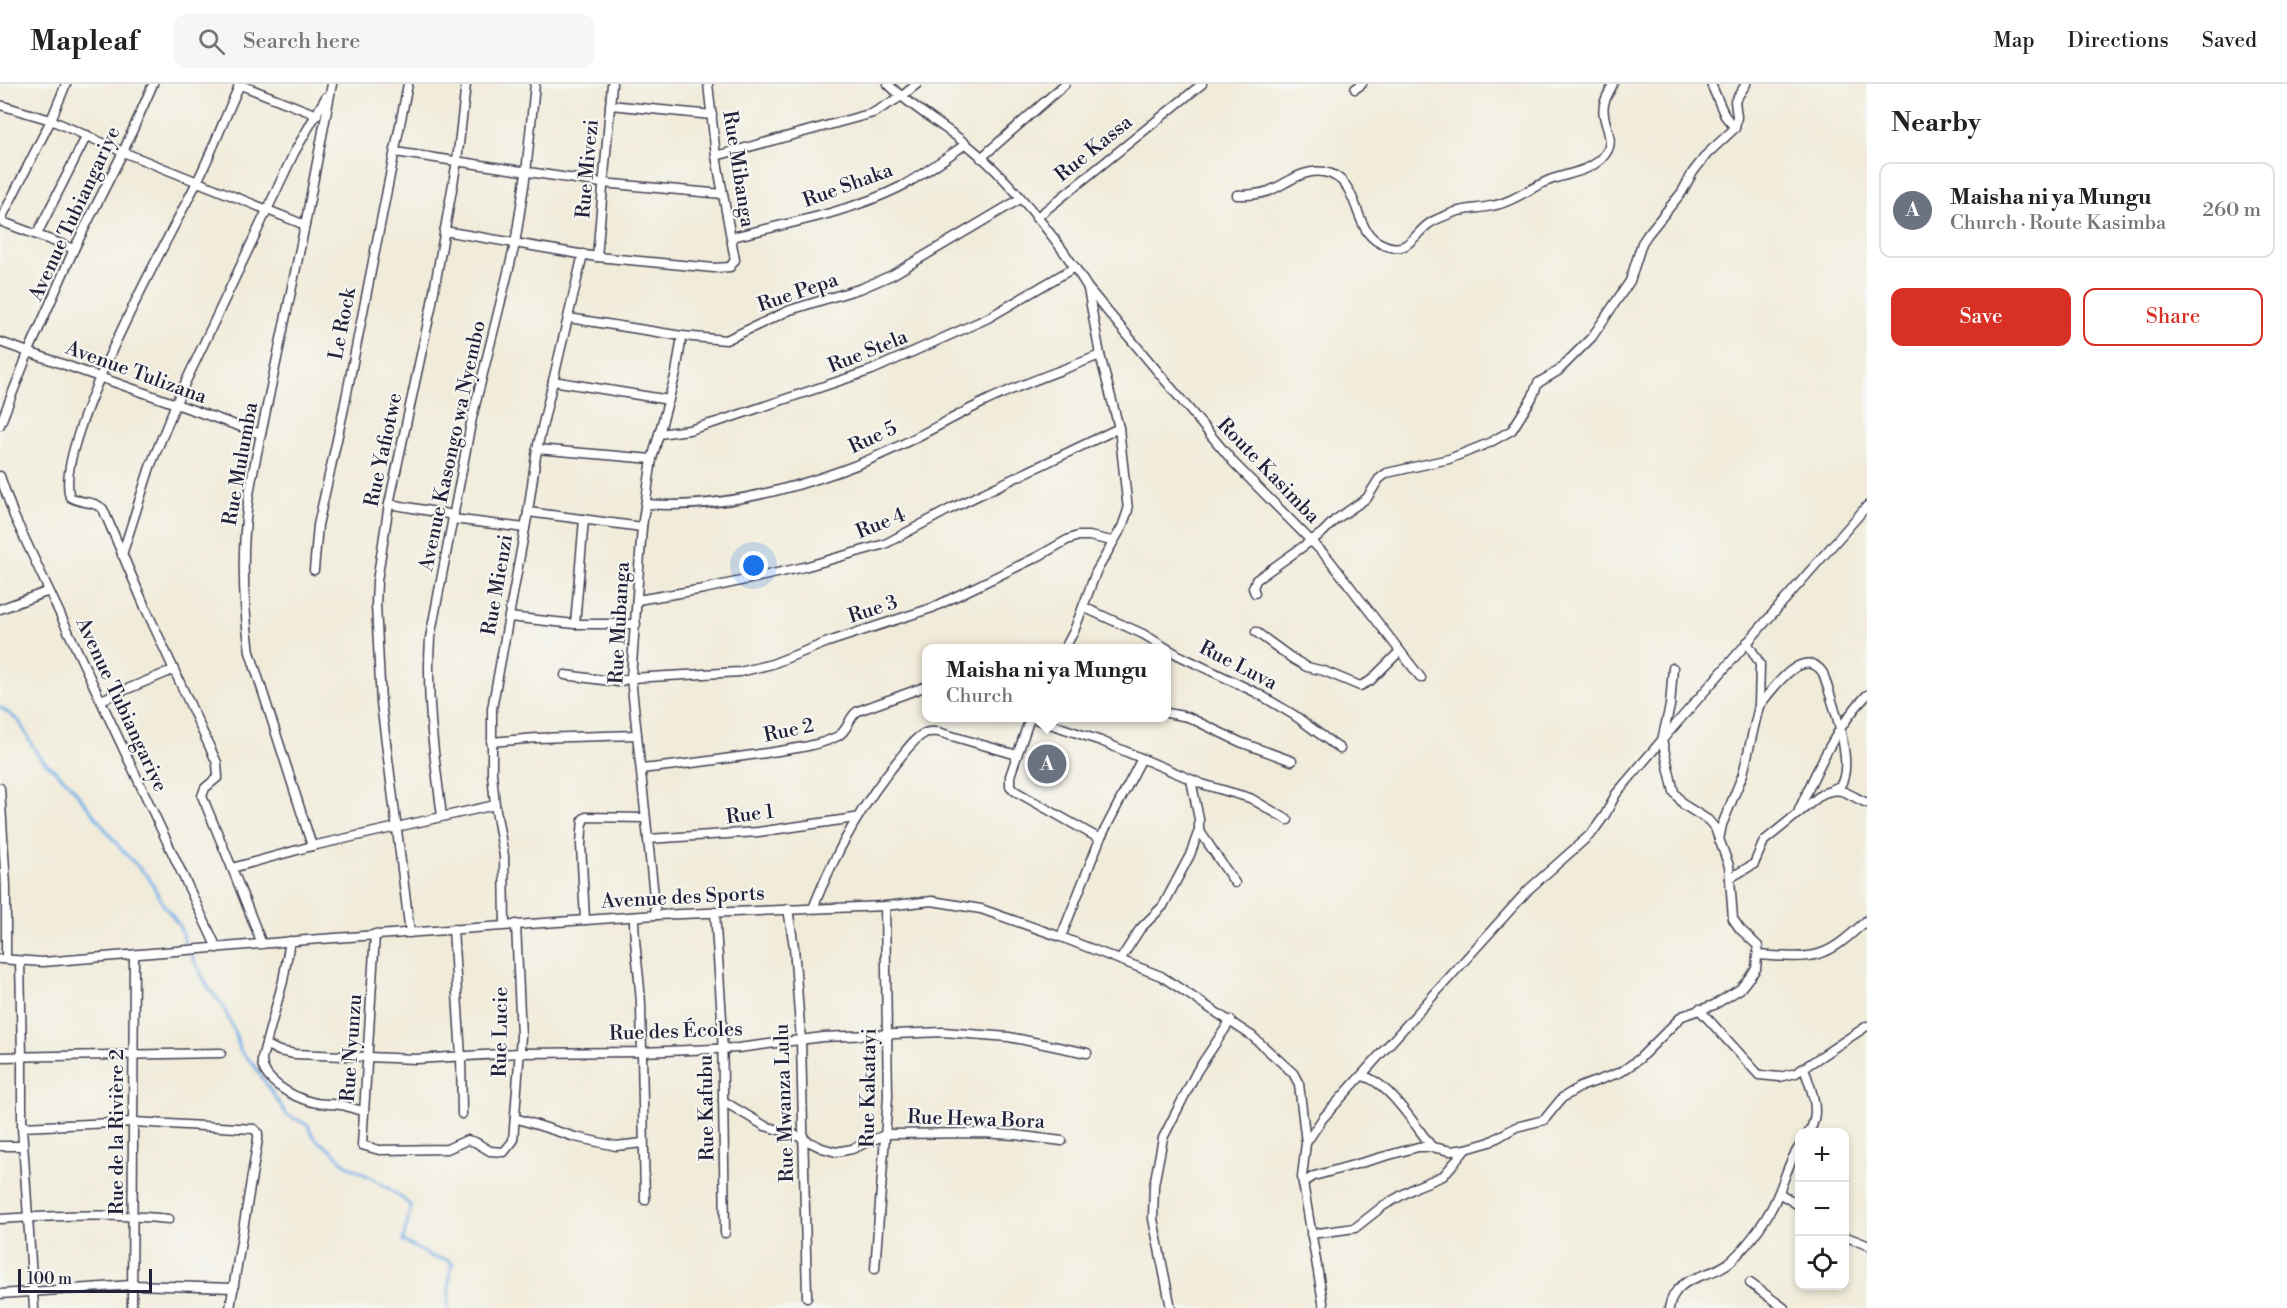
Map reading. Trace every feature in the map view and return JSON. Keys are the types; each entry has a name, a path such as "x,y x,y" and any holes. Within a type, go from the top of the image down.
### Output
{"street":[{"path":"66,84 51,120 0,221 74,249"},
{"name":"Avenue Tubiangariye","path":"0,425 29,351 74,249 123,152 153,84"},
{"path":"262,944 244,894 202,796 205,788 218,777 218,763 173,670 103,509 94,503 77,501 70,497 67,490 70,460 100,378 124,324 197,181 239,84 317,115"},
{"name":"Le Rock","path":"314,570 318,525 344,408 408,84"},
{"name":"Rue Yafiotwe","path":"410,933 381,703 376,605 378,565 388,504 424,343 457,161 466,84"},
{"name":"Avenue Kasongo wa Nyembo","path":"442,816 429,708 430,638 472,418 514,244 526,173 535,84"},
{"name":"Rue Mivezi","path":"597,257 612,84"},
{"name":"Rue Mibanga","path":"597,257 714,268 730,267 735,260 716,156 708,84"},
{"name":"Route Kasimba","path":"888,84 966,144 1020,199 1075,267 1088,288 1234,464 1328,558 1421,678"},
{"path":"716,156 873,113 917,84"},
{"path":"981,158 1065,84"},
{"name":"Rue Kassa","path":"1036,218 1202,84"},
{"path":"1237,195 1268,191 1316,171 1337,175 1346,184 1367,232 1374,240 1396,247 1408,245 1435,220 1466,209 1492,206 1554,178 1579,171 1600,160 1607,152 1610,142 1604,106 1613,84"},
{"path":"1710,84 1725,116 1735,128"},
{"path":"1255,594 1253,588 1256,580 1367,498 1387,473 1455,457 1512,430 1532,398 1538,383 1558,371 1592,337 1634,273 1642,243 1648,234 1682,192 1693,172 1707,154 1735,128 1735,100 1746,84"},
{"path":"122,556 150,467 175,405 294,153 332,85"},
{"name":"Rue Mulumba","path":"312,846 250,652 245,620 246,507 332,85"},
{"path":"0,105 51,120 267,212 305,225"},
{"path":"610,105 712,115"},
{"path":"38,234 87,135"},
{"name":"Rue Shaka","path":"732,237 811,218 868,201 901,186 966,144"},
{"path":"395,152 602,183 723,194"},
{"name":"Rue Pepa","path":"569,318 682,336 726,340 790,310 862,288 892,275 1020,199"},
{"path":"444,231 597,257"},
{"name":"Rue Mienzi","path":"505,925 504,856 495,805 490,742 492,709 537,450 583,254"},
{"name":"Rue Stela","path":"659,434 690,430 720,421 872,370 988,318 1075,267"},
{"name":"Route Kasimba","path":"1067,644 1096,572 1122,527 1128,510 1119,428 1100,355 1088,288"},
{"name":"Rue Mubanga","path":"656,915 631,678 642,527 652,459 669,400 682,336"},
{"name":"Avenue Tulizana","path":"0,342 261,434"},
{"name":"Rue 5","path":"646,504 695,505 756,496 842,471 984,402 1100,355"},
{"path":"553,381 669,400"},
{"name":"Rue 4","path":"637,600 704,589 804,567 885,544 950,509 1119,428"},
{"path":"537,450 652,459"},
{"name":"Avenue Tubiangariye","path":"0,476 14,516 217,948"},
{"path":"388,504 525,528"},
{"path":"1324,1308 1303,1183 1306,1143 1323,1118 1446,978 1529,889 1592,833 1617,794 1662,740 1867,506"},
{"path":"528,512 642,527"},
{"path":"575,624 584,519"},
{"name":"Rue 3","path":"565,675 618,682 631,678 740,672 772,664 828,642 932,608 1078,536 1089,536 1112,542"},
{"path":"0,609 49,591"},
{"name":"Rue Luva","path":"1083,607 1160,644"},
{"path":"509,617 575,624 636,624"},
{"path":"1256,632 1307,667 1336,675 1360,686 1370,681 1400,651"},
{"path":"1719,840 1722,825 1743,774 1759,706 1760,664 1748,642"},
{"name":"Rue Luva","path":"1171,651 1257,693 1294,715 1340,749"},
{"path":"1730,878 1754,864 1764,841 1822,794 1840,786 1845,774 1841,729 1819,667 1814,664 1796,667 1787,673 1759,706"},
{"path":"1303,1183 1314,1176 1418,1147 1451,1151 1466,1149 1490,1142 1516,1127 1544,1120 1562,1098 1580,1087 1621,1072 1639,1059 1682,1016 1714,1005 1740,989 1756,969 1758,946 1733,919 1729,866 1715,828 1708,820 1684,805 1674,792 1662,740 1670,706 1673,668"},
{"path":"100,700 173,670"},
{"name":"Rue 2","path":"641,769 810,745 837,736 848,726 852,714 922,688"},
{"path":"1797,813 1841,729 1850,714 1867,695"},
{"path":"1171,714 1188,717 1240,742 1292,761"},
{"path":"1029,722 1009,781 1015,791 1100,839"},
{"path":"1046,722 1101,741 1191,780 1250,798 1288,820"},
{"path":"813,908 828,871 855,818 915,739 926,732 938,732 1017,755"},
{"path":"490,742 637,735"},
{"path":"1061,937 1100,839 1141,760"},
{"path":"1120,960 1140,929 1163,906 1190,855 1199,819 1191,780"},
{"path":"0,788 6,886 3,959 43,962 134,956"},
{"path":"1833,789 1843,791 1867,803"},
{"path":"232,868 312,846 495,805"},
{"path":"585,920 581,844 583,819 594,816 644,818"},
{"name":"Rue 1","path":"648,840 758,832 855,818"},
{"path":"1198,830 1235,883"},
{"name":"Avenue des Sports","path":"134,956 453,928 656,915 885,906 932,901 981,909 1161,976 1231,1020 1252,1036 1297,1079 1306,1143"},
{"name":"Rue Kakatayi","path":"875,1269 887,1134 885,906"},
{"name":"Rue Mwanza Lulu","path":"788,909 794,947 801,1040 807,1297"},
{"name":"Rue Kafubu","path":"715,912 722,1048 725,1233"},
{"path":"634,918 634,948 640,976 645,1200"},
{"path":"1759,955 1804,957 1823,954 1842,943 1867,920"},
{"name":"Rue Lucie","path":"513,1141 520,1000 516,924"},
{"path":"453,928 462,1114"},
{"name":"Rue Nyunzu","path":"375,934 362,1145 379,1150 451,1149 467,1140 490,1151 504,1152 513,1141"},
{"path":"290,941 283,981 261,1064 270,1080 312,1102 364,1111"},
{"name":"Rue de la Rivière 2","path":"132,1308 134,956"},
{"path":"20,961 22,1127 34,1308"},
{"path":"1699,1010 1760,1075 1780,1077 1796,1073 1867,1026"},
{"path":"1171,1308 1153,1219 1154,1185 1163,1138 1197,1071 1231,1020"},
{"name":"Rue des Écoles","path":"267,1045 279,1051 295,1054 416,1059 519,1053 642,1052 722,1048 886,1033 943,1032 1009,1037 1087,1053"},
{"path":"0,1057 221,1053"},
{"path":"1804,1068 1816,1106 1815,1118 1811,1128"},
{"path":"1362,1076 1374,1079 1383,1088 1432,1147"},
{"name":"Rue Hewa Bora","path":"723,1101 765,1126 802,1137 822,1148 844,1152 887,1134 981,1133 1062,1141"},
{"path":"515,1118 575,1137 616,1146 643,1143"},
{"path":"22,1127 134,1122 254,1129 258,1133 258,1139 230,1308"},
{"path":"0,1146 23,1146"},
{"path":"1311,1234 1355,1228 1383,1206 1416,1187 1443,1176 1466,1149"},
{"path":"1670,1308 1676,1290 1700,1276 1723,1267 1733,1259 1771,1208 1779,1193 1789,1162 1795,1153"},
{"path":"1779,1193 1795,1203"},
{"path":"0,1219 134,1216 169,1219"},
{"path":"1849,1238 1867,1245"},
{"path":"1750,1283 1784,1308"},
{"path":"0,1294 132,1285 234,1288"}],"waterway":[{"path":"0,707 19,721 39,757 68,782 121,849 149,878 163,904 179,925 187,947 209,989 222,1004 236,1035 240,1051 253,1064 287,1115 308,1125 316,1139 345,1163 388,1188 411,1206 403,1241 432,1257 448,1260 453,1265 450,1270 448,1308"}],"place":[{"name":"Maisha ni ya Mungu","path":"1047,764"}]}
